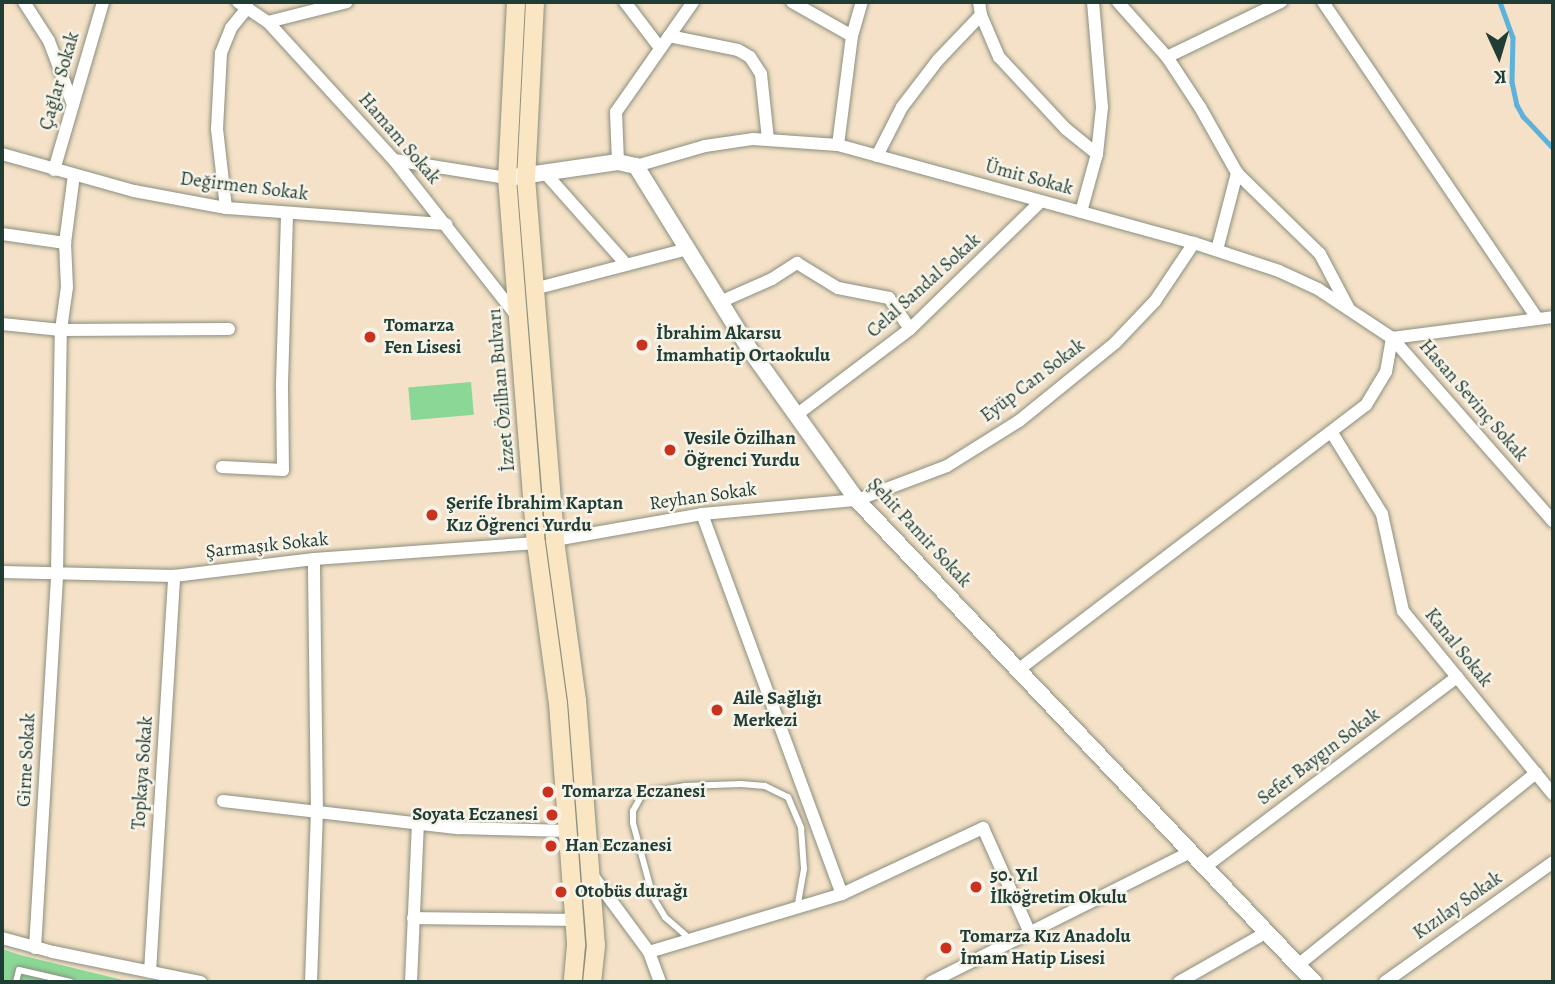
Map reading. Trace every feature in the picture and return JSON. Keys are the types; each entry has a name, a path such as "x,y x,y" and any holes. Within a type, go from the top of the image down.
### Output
{"main road":[{"name":"İzzet Özilhan Bulvarı","path":"516,2 507,178 536,543 558,703 575,920 573,982"},
{"name":"İzzet Özilhan Bulvarı","path":"535,2 526,177 555,540 577,701 596,945 592,982"},
{"path":"536,543 555,540"}],"street":[{"path":"24,2 49,41 73,105"},
{"name":"Çağlar Sokak","path":"54,170 103,2"},
{"path":"268,22 347,2"},
{"path":"625,2 660,48"},
{"path":"618,162 615,112 693,2"},
{"path":"792,2 852,36"},
{"path":"838,145 852,36 862,2"},
{"path":"1081,212 1097,154 1102,107 1093,2"},
{"path":"1118,2 1167,57 1200,107 1237,173 1320,254 1349,310"},
{"path":"1167,57 1281,2"},
{"path":"1323,2 1536,317"},
{"path":"226,208 217,129 221,53 244,4"},
{"name":"Hamam Sokak","path":"244,4 268,22 394,160 516,315"},
{"path":"877,156 902,107 980,8 999,57 1066,130 1097,154"},
{"path":"669,36 737,50 750,57 761,74 768,140"},
{"name":"Ümit Sokak","path":"636,166 705,146 753,139 838,145 1217,250 1318,289 1392,338"},
{"name":"Değirmen Sokak","path":"2,154 135,191 226,208 446,224"},
{"path":"394,160 507,178 618,162 636,166"},
{"name":"Şehit Pamir Sokak","path":"636,166 720,302 795,416 857,500 1314,982"},
{"path":"1217,250 1237,173"},
{"path":"546,174 626,264"},
{"name":"Girne Sokak","path":"35,948 57,574 61,330 67,287 65,243 74,175"},
{"name":"Celal Sandal Sokak","path":"795,416 910,329 1039,202"},
{"path":"222,467 283,470 282,384 287,213"},
{"path":"2,234 65,243"},
{"name":"Eyüp Can Sokak","path":"857,500 947,467 1019,421 1123,334 1155,301 1194,243"},
{"path":"534,289 688,249"},
{"path":"720,302 772,279 797,263 838,288 889,298 910,329"},
{"path":"1018,670 1366,405 1386,372 1392,338 1536,317 1553,317"},
{"path":"2,324 61,330 229,328"},
{"name":"Hasan Sevinç Sokak","path":"1392,338 1553,521"},
{"name":"Kanal Sokak","path":"1332,433 1382,514 1403,611 1553,794"},
{"name":"Reyhan Sokak","path":"555,540 702,514 857,500"},
{"path":"702,514 842,894"},
{"name":"Şarmaşık Sokak","path":"2,572 174,576 314,559 536,543"},
{"path":"311,982 317,814 314,559"},
{"name":"Topkaya Sokak","path":"150,972 174,576"},
{"name":"Sefer Baygın Sokak","path":"1205,867 1457,677"},
{"path":"1298,965 1536,774"},
{"path":"223,801 418,824 568,831"},
{"path":"411,982 418,824"},
{"path":"649,952 842,894 983,828 1030,933"},
{"path":"931,982 1191,852"},
{"name":"Kızılay Sokak","path":"1385,982 1553,862"},
{"path":"590,872 649,952 660,982"},
{"path":"413,918 575,920"},
{"path":"1184,981 1267,932"},
{"path":"2,938 35,948 201,982"}],"lane":[{"path":"690,940 665,917 653,897 633,823 633,811 643,793 685,786 741,784 765,786 788,797 801,828 804,869 797,907"},
{"path":"16,982 19,970 71,982"}],"green space":[{"path":"471,382 474,415 411,420 408,387"},
{"path":"2,949 20,955 131,982 2,982"}],"waterway":[{"path":"1500,2 1513,37 1512,82 1517,105 1523,116 1553,148"}],"place":[{"name":"Tomarza Fen Lisesi","path":"370,337"},
{"name":"İbrahim Akarsu İmamhatip Ortaokulu","path":"642,345"},
{"name":"Vesile Özilhan Öğrenci Yurdu","path":"670,450"},
{"name":"Şerife İbrahim Kaptan Kız Öğrenci Yurdu","path":"432,515"},
{"name":"Aile Sağlığı Merkezi","path":"717,710"},
{"name":"Tomarza Eczanesi","path":"548,792"},
{"name":"Soyata Eczanesi","path":"552,815"},
{"name":"Han Eczanesi","path":"551,846"},
{"name":"50. Yıl İlköğretim Okulu","path":"976,887"},
{"name":"Otobüs durağı","path":"561,892"},
{"name":"Tomarza Kız Anadolu İmam Hatip Lisesi","path":"946,948"}]}
